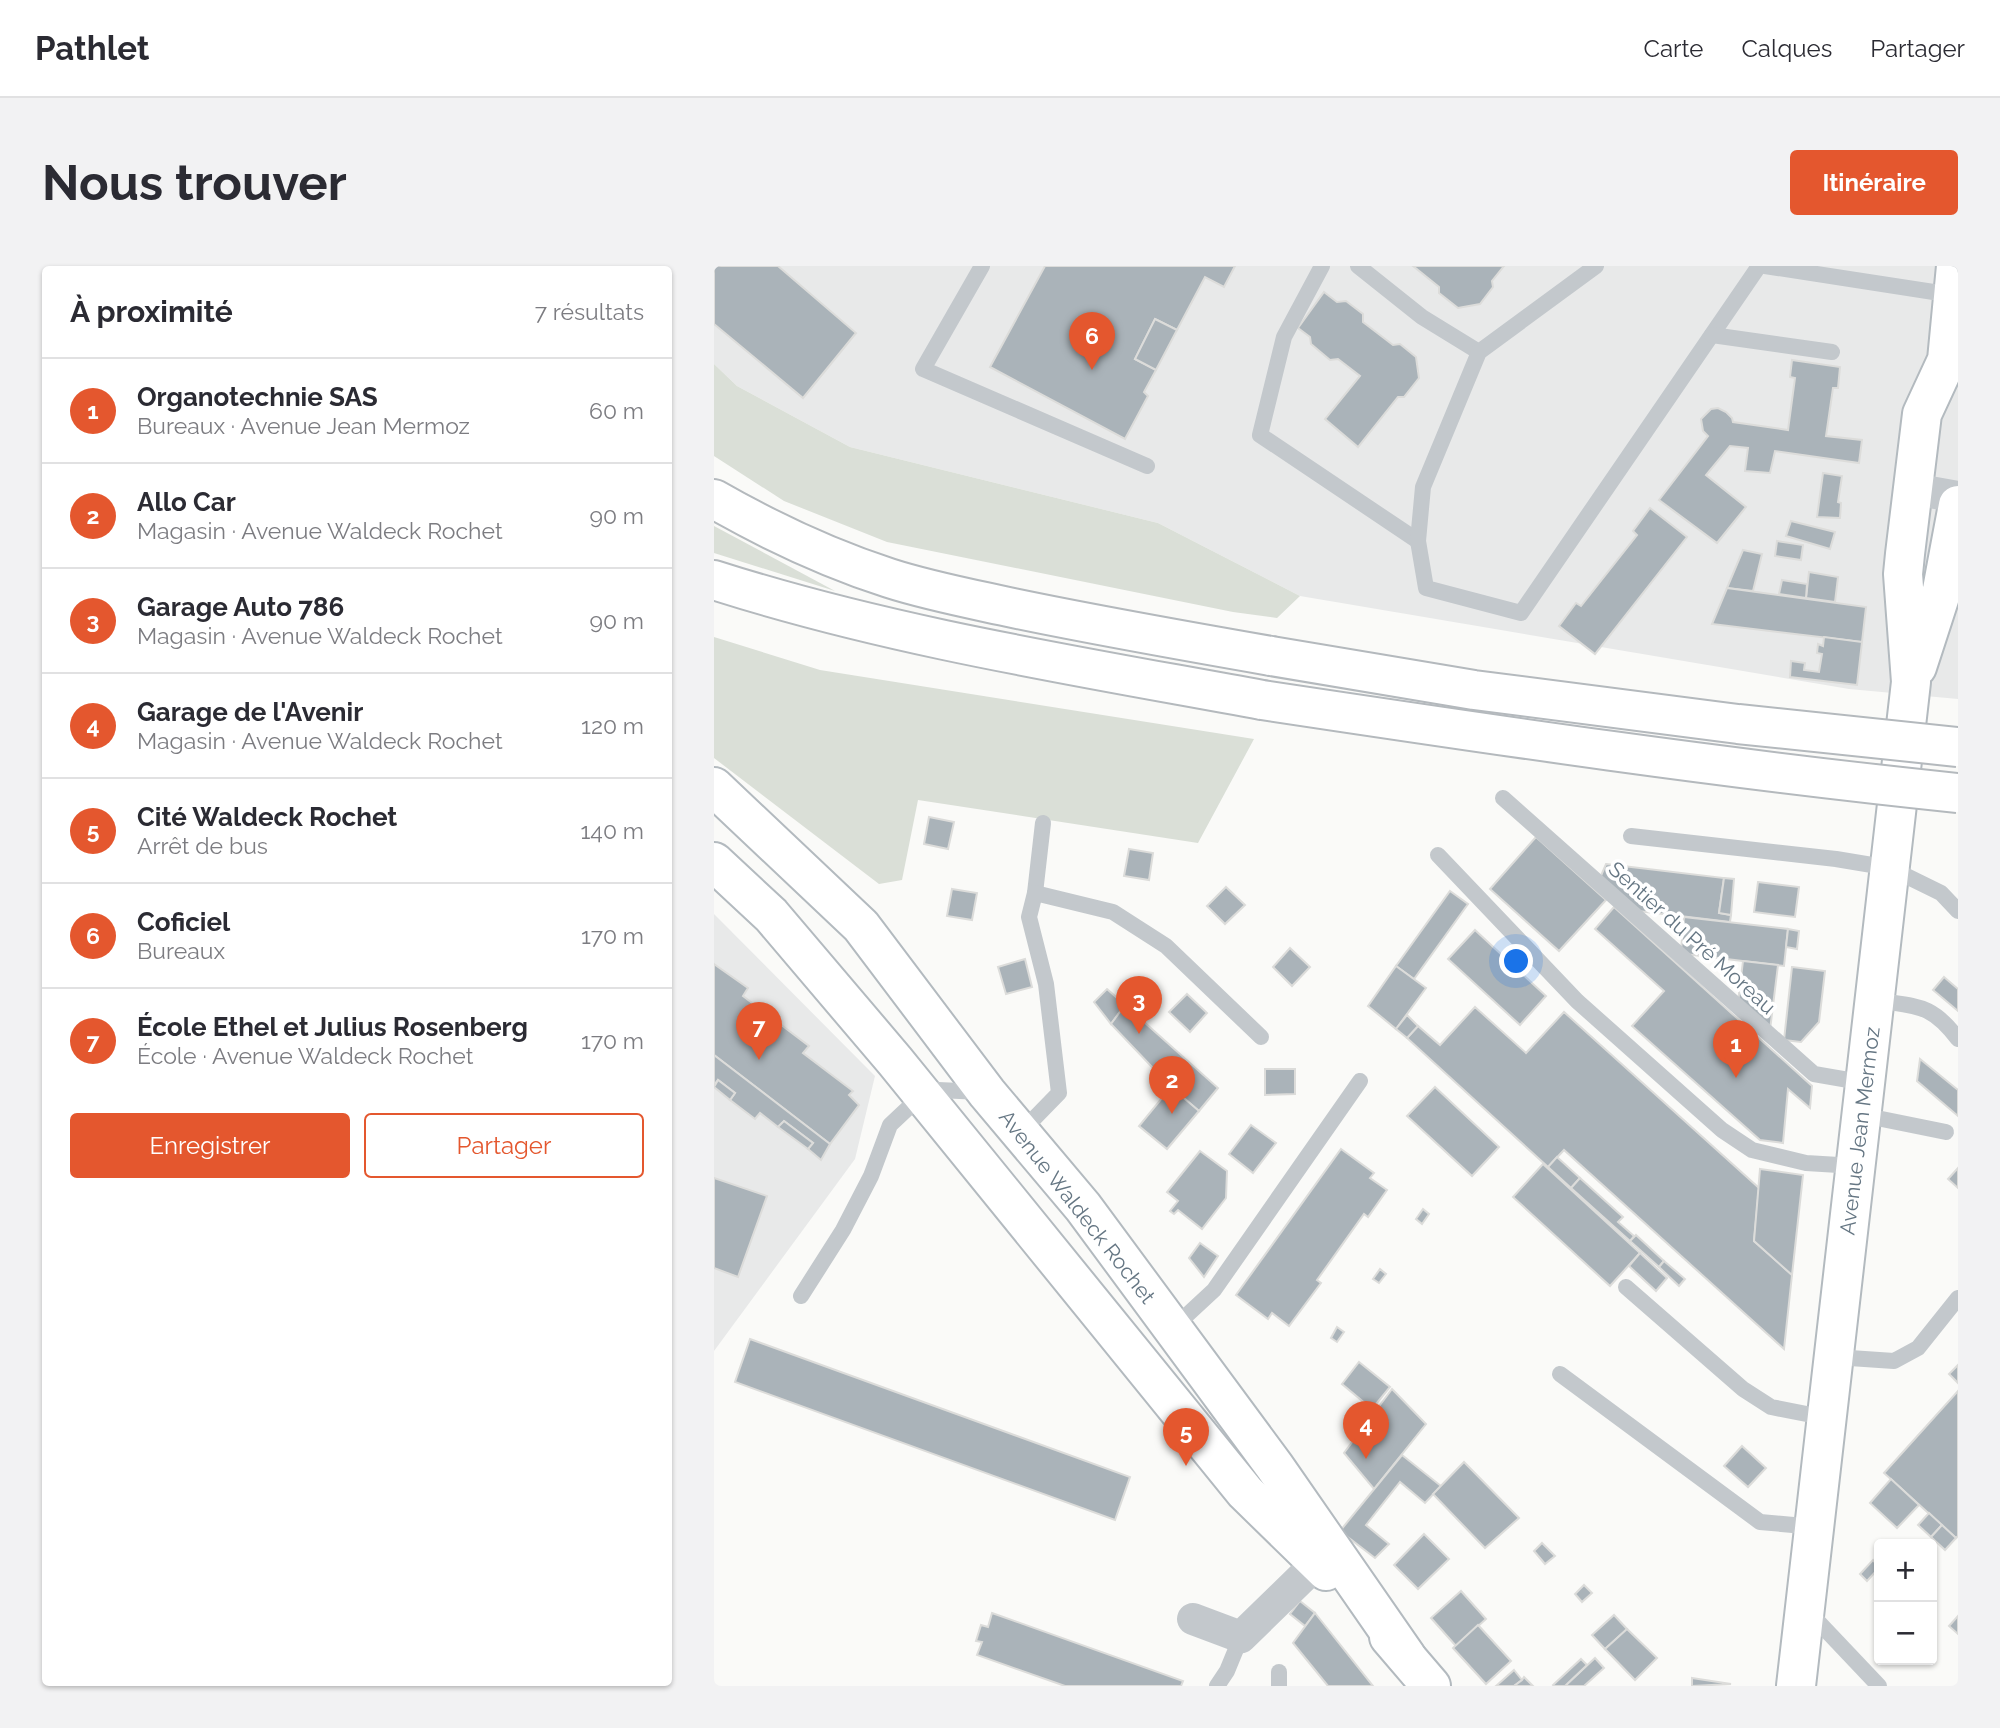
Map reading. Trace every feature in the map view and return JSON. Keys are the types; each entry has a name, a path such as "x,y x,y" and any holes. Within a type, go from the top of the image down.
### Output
{"main road":[{"name":"Avenue Jean Mermoz","path":"1796,1686 1911,682 1903,574 1923,414 1953,373 1954,281"},
{"path":"714,499 805,546 891,579 1058,617 1487,692 1738,724 1958,747"},
{"name":"Avenue Jean Mermoz","path":"1911,682 1942,590 1958,505"},
{"path":"714,580 868,623 1262,700 1524,740 1958,793"},
{"name":"Avenue Waldeck Rochet","path":"714,788 861,926 987,1093 1083,1207 1231,1411 1275,1467 1422,1677"},
{"name":"Avenue Waldeck Rochet","path":"714,862 771,915 923,1094 1244,1492 1318,1562 1422,1677"},
{"name":"Avenue Jean Mermoz","path":"1772,1686 1807,1595"}],"street":[{"path":"1913,489 1958,496"},
{"path":"1193,1619 1241,1637 1318,1562"}],"lane":[{"path":"982,266 923,369 1147,466"},
{"path":"1322,266 1284,337 1259,435 1418,541"},
{"path":"1358,266 1422,317 1479,352"},
{"path":"1595,266 1479,352 1423,487 1418,541 1426,588 1521,613 1759,266"},
{"path":"1765,266 1954,281"},
{"path":"1712,335 1832,352"},
{"name":"Sentier du Pré Moreau","path":"1503,798 1814,1074 1864,1099 1946,1132"},
{"path":"1020,1133 1059,1093 1046,984 1029,917 1035,893 1043,823"},
{"path":"1631,836 1836,859 1890,869 1941,893 1958,911"},
{"path":"1438,855 1577,1001 1722,1130 1752,1150 1806,1163 1856,1166"},
{"path":"1035,893 1113,912 1166,946 1261,1037"},
{"path":"1875,1000 1925,1009 1944,1020 1958,1039"},
{"path":"1173,1328 1214,1290 1360,1081"},
{"path":"801,1296 843,1230 871,1176 890,1125 923,1094 938,1090 987,1093"},
{"path":"1626,1287 1744,1389 1771,1407 1828,1419"},
{"path":"1835,1357 1894,1361 1918,1348 1958,1298"},
{"path":"1560,1374 1760,1522 1815,1527"},
{"path":"1807,1595 1879,1686"},
{"path":"1217,1686 1227,1671 1241,1637"}],"shaded area":[{"path":"714,266 1958,266 1958,699 1849,689 1300,596 1158,523 850,447 737,386 714,364"},
{"path":"714,364 737,386 850,447 1158,523 1300,596 1277,618 1233,612 887,542 784,501 714,456"},
{"path":"714,526 835,591 714,553"},
{"path":"714,637 820,670 1254,739 1198,843 918,800 902,880 879,884 714,758"},
{"path":"714,914 875,1076 855,1159 714,1351"}],"building":[{"path":"714,266 778,266 856,333 803,398 714,324"},
{"path":"1045,266 1235,266 1224,287 1205,277 1177,330 1155,319 1135,359 1156,370 1144,392 1148,396 1125,439 990,367"},
{"path":"1413,266 1504,266 1492,281 1493,287 1480,304 1458,308 1439,293 1439,287"},
{"path":"1324,292 1337,302 1346,301 1363,314 1363,322 1393,345 1400,344 1416,357 1419,378 1404,397 1398,397 1358,447 1325,419 1360,376 1338,359 1330,360 1311,344 1310,337 1298,328"},
{"path":"1155,319 1177,330 1156,370 1135,359"},
{"path":"1792,360 1840,367 1838,388 1833,388 1826,436 1862,440 1859,463 1775,451 1770,473 1745,471 1748,448 1730,446 1706,475 1746,507 1717,543 1659,500 1708,436 1703,431 1701,419 1711,409 1718,408 1726,412 1733,422 1788,430 1795,378 1790,377"},
{"path":"1823,473 1842,476 1838,502 1841,503 1840,518 1817,517"},
{"path":"1650,508 1687,537 1595,654 1559,626 1576,603 1581,606 1637,535 1633,531"},
{"path":"1791,521 1835,532 1830,549 1786,536"},
{"path":"1777,541 1803,545 1801,560 1775,556"},
{"path":"1743,550 1762,554 1753,591 1727,588"},
{"path":"1809,572 1838,577 1835,602 1806,598"},
{"path":"1782,580 1807,584 1806,598 1779,594"},
{"path":"1727,588 1866,607 1862,642 1712,624"},
{"path":"1824,637 1862,642 1857,685 1790,677 1791,661 1805,663 1804,670 1819,672 1822,654 1817,653 1818,644 1823,646"},
{"path":"929,817 954,822 948,849 924,844"},
{"path":"1536,837 1606,900 1559,951 1490,889"},
{"path":"1129,849 1153,853 1149,880 1124,876"},
{"path":"1606,864 1724,878 1719,913 1731,915 1730,922 1638,911 1600,878"},
{"path":"1724,878 1734,879 1731,915 1719,913"},
{"path":"1758,882 1799,887 1795,917 1754,912"},
{"path":"1226,887 1245,905 1225,924 1207,906"},
{"path":"952,889 977,893 972,920 947,916"},
{"path":"1450,891 1468,904 1414,979 1396,966"},
{"path":"1614,907 1812,1086 1810,1108 1788,1089 1783,1143 1760,1140 1632,1026 1664,991 1595,929"},
{"path":"1684,917 1788,929 1784,966 1685,954 1681,950"},
{"path":"1788,929 1799,931 1797,949 1786,947"},
{"path":"1475,930 1546,996 1520,1025 1448,959"},
{"path":"1290,948 1310,967 1292,986 1273,967"},
{"path":"1025,959 1032,987 1006,994 998,967"},
{"path":"1743,961 1778,965 1770,1030 1738,1002"},
{"path":"714,964 748,988 743,996 809,1046 803,1053 853,1091 849,1095 859,1105 830,1144 714,1055"},
{"path":"1396,966 1426,988 1396,1029 1368,1006"},
{"path":"1792,967 1825,971 1819,1022 1801,1042 1784,1040"},
{"path":"1944,977 1958,989 1958,1011 1933,990"},
{"path":"1107,989 1125,1005 1111,1024 1094,1002"},
{"path":"1187,994 1207,1013 1190,1032 1169,1012"},
{"path":"1125,1005 1218,1088 1199,1111 1171,1087 1111,1024"},
{"path":"1475,1007 1526,1053 1564,1012 1759,1188 1754,1241 1792,1275 1784,1349 1564,1150 1548,1167 1407,1038 1418,1026 1440,1045"},
{"path":"1407,1015 1418,1026 1407,1038 1396,1029"},
{"path":"714,1055 830,1144 821,1160 808,1149 813,1143 784,1121 778,1127 760,1113 755,1119 730,1100 735,1093 718,1080 714,1085"},
{"path":"1920,1059 1958,1090 1958,1116 1917,1081"},
{"path":"1265,1069 1295,1069 1295,1094 1265,1095"},
{"path":"718,1080 735,1093 730,1100 714,1087"},
{"path":"1171,1087 1199,1111 1167,1149 1139,1126"},
{"path":"1435,1087 1499,1147 1472,1176 1407,1116"},
{"path":"784,1121 813,1143 808,1149 778,1127"},
{"path":"1251,1125 1276,1143 1253,1173 1229,1154"},
{"path":"1341,1149 1374,1173 1370,1178 1387,1190 1368,1217 1364,1214 1317,1280 1321,1283 1289,1326 1272,1313 1268,1319 1236,1295"},
{"path":"1200,1151 1227,1171 1226,1198 1202,1229 1178,1210 1174,1214 1170,1211 1178,1201 1167,1192"},
{"path":"1557,1157 1580,1178 1571,1188 1548,1167"},
{"path":"1543,1164 1640,1253 1610,1286 1513,1197"},
{"path":"1958,1168 1958,1188 1948,1179"},
{"path":"1760,1169 1803,1175 1792,1275 1754,1241"},
{"path":"714,1178 767,1196 738,1277 714,1268"},
{"path":"1580,1178 1623,1217 1618,1222 1634,1236 1630,1241 1571,1188"},
{"path":"1423,1209 1429,1214 1422,1224 1416,1219"},
{"path":"1636,1235 1664,1261 1659,1267 1630,1241"},
{"path":"1200,1243 1218,1256 1204,1277 1189,1258"},
{"path":"1640,1253 1667,1278 1656,1291 1629,1266"},
{"path":"1664,1261 1685,1279 1679,1286 1659,1267"},
{"path":"1380,1269 1386,1274 1379,1283 1373,1279"},
{"path":"1337,1327 1344,1332 1337,1342 1331,1338"},
{"path":"750,1339 1130,1477 1115,1520 735,1382"},
{"path":"1359,1362 1390,1387 1372,1409 1342,1384"},
{"path":"1958,1365 1958,1383 1949,1374"},
{"path":"1392,1389 1426,1424 1374,1489 1344,1453"},
{"path":"1958,1391 1958,1536 1956,1538 1884,1473"},
{"path":"1742,1446 1766,1468 1748,1487 1724,1466"},
{"path":"1402,1455 1441,1486 1425,1503 1400,1482 1366,1525 1389,1544 1375,1558 1340,1531"},
{"path":"1464,1462 1519,1518 1485,1548 1433,1494"},
{"path":"1891,1479 1919,1505 1897,1528 1870,1503"},
{"path":"1929,1513 1942,1525 1931,1537 1918,1525"},
{"path":"1942,1525 1956,1538 1945,1550 1937,1543 1937,1539 1931,1537"},
{"path":"1424,1534 1449,1559 1418,1589 1394,1565"},
{"path":"1542,1543 1555,1556 1545,1564 1534,1551"},
{"path":"1873,1560 1874,1573 1867,1581 1860,1574"},
{"path":"1584,1585 1592,1593 1582,1602 1575,1594"},
{"path":"1461,1591 1486,1619 1456,1646 1431,1618"},
{"path":"1300,1601 1315,1613 1305,1626 1290,1614"},
{"path":"992,1613 1183,1681 1181,1686 1065,1686 977,1655 982,1642 976,1641 981,1625 988,1627"},
{"path":"1315,1613 1373,1686 1328,1686 1293,1643"},
{"path":"1614,1615 1627,1629 1605,1649 1592,1635"},
{"path":"1958,1616 1958,1634 1949,1626"},
{"path":"1478,1625 1511,1661 1486,1684 1453,1648"},
{"path":"1627,1629 1657,1658 1635,1680 1605,1649"},
{"path":"1595,1658 1604,1668 1584,1686 1565,1686"},
{"path":"1581,1659 1587,1665 1565,1686 1553,1685"},
{"path":"1514,1670 1522,1680 1514,1686 1496,1686"},
{"path":"1524,1677 1533,1686 1514,1686 1522,1680"},
{"path":"1692,1678 1731,1684 1692,1686"}],"place":[{"name":"Coficiel","path":"1092,370"},
{"name":"Garage Auto 786","path":"1139,1034"},
{"name":"École Ethel et Julius Rosenberg","path":"759,1060"},
{"name":"Organotechnie SAS","path":"1736,1078"},
{"name":"Allo Car","path":"1172,1114"},
{"name":"Garage de l'Avenir","path":"1366,1459"},
{"name":"Cité Waldeck Rochet","path":"1186,1466"}]}
